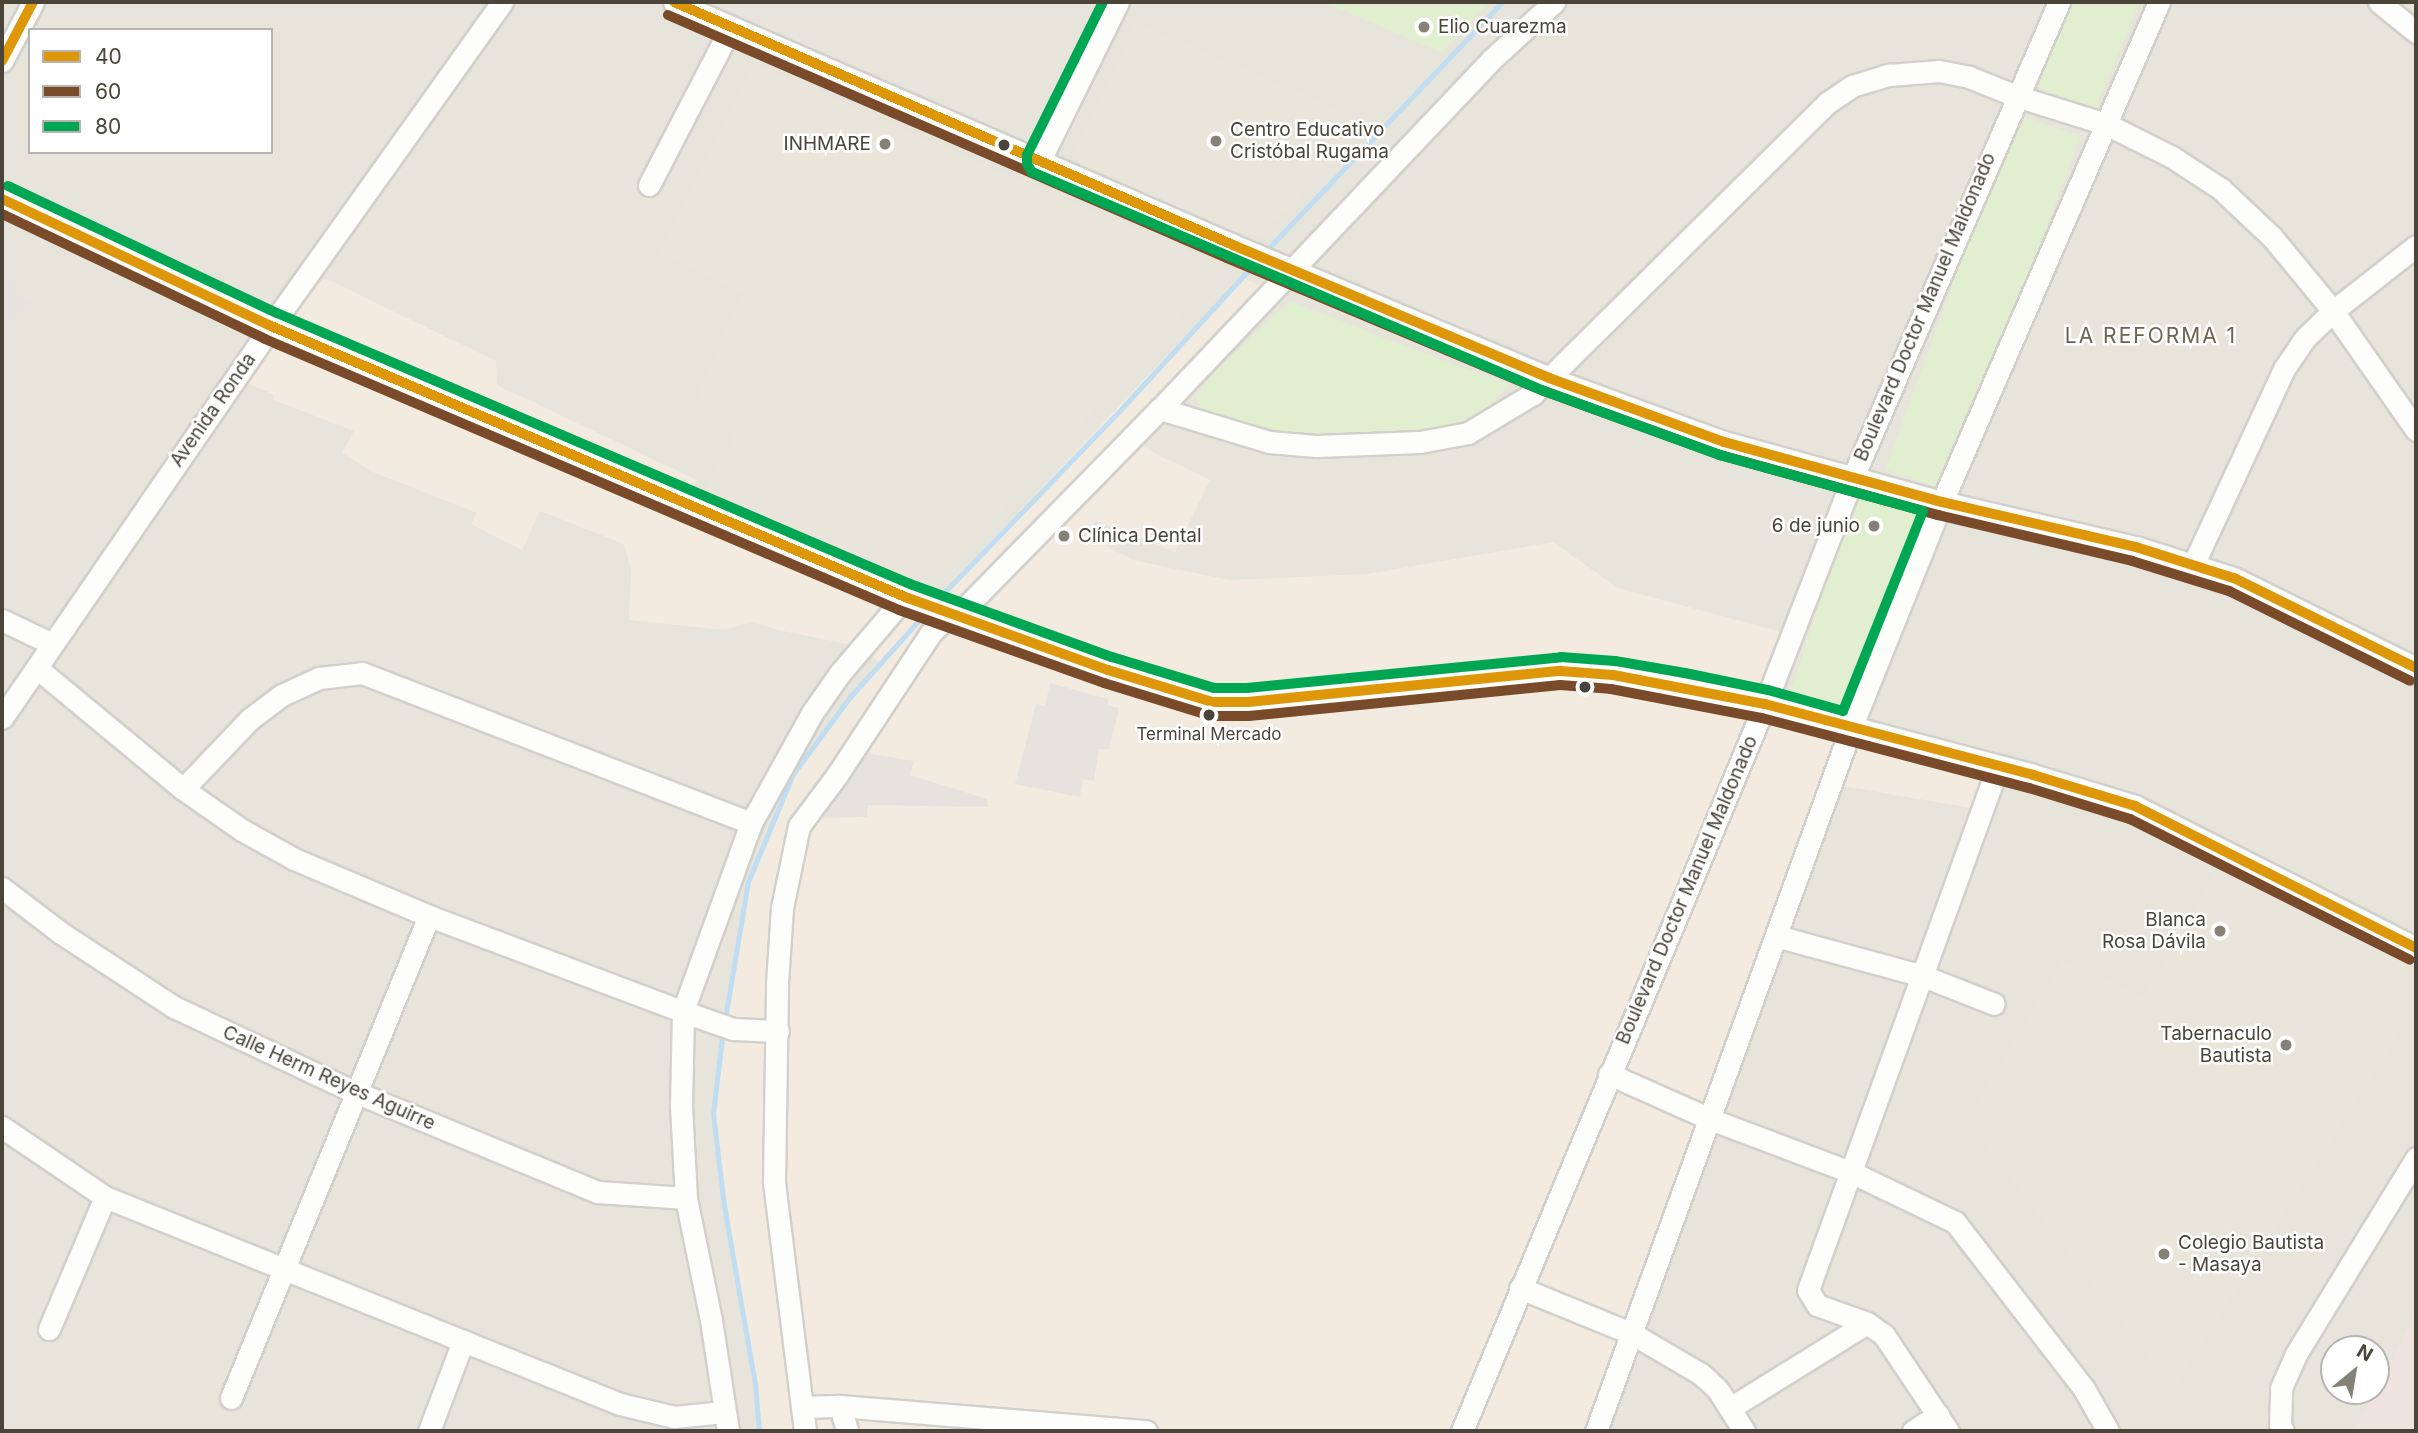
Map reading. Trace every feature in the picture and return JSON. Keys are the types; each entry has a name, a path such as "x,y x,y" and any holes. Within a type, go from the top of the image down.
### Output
{"street":[{"path":"2,61 33,2"},
{"name":"Avenida Ronda","path":"2,719 271,326 502,2"},
{"path":"674,2 1233,245 1549,378 1724,442 1942,502 2136,547 2234,578 2416,668"},
{"path":"1040,160 1118,2"},
{"path":"805,1431 774,1181 774,1031 782,908 799,826 837,775 923,644 949,614 1160,409 1288,268 1491,60 1554,2"},
{"name":"Boulevard Doctor Manuel Maldonado","path":"1462,1431 1765,704 1853,477 2059,2"},
{"path":"1596,1431 1851,728 1942,502 2159,2"},
{"path":"2379,2 2416,32"},
{"path":"649,186 731,27"},
{"path":"1160,409 1269,442 1316,446 1420,442 1468,433 1515,407 1549,378 1828,103 1852,86 1889,75 1939,71 1969,77 2016,96 2106,124 2172,157 2221,189 2272,237 2333,311 2416,430"},
{"path":"2,199 271,326 908,598 1108,670 1212,702 1248,702 1560,671 1613,675 1765,704 2136,806 2416,948"},
{"path":"2193,565 2284,369 2305,338 2333,311 2416,246"},
{"path":"2,1127 105,1197 283,1270 620,1404 674,1417 726,1422 711,1320 686,1198 681,1107 688,1013 751,823 812,713 840,673 908,598"},
{"path":"2,620 52,645"},
{"path":"38,669 183,789 242,830 294,859 429,916 688,1013 733,1029 774,1031"},
{"path":"183,789 250,719 282,695 319,678 362,673 751,823"},
{"path":"1913,1431 1943,1423 1884,1335 1867,1323 1817,1306 1808,1290 1853,1173 1998,766"},
{"name":"Calle Herm Reyes Aguirre","path":"2,888 61,933 174,1007 355,1092 598,1192 686,1198"},
{"path":"231,1398 429,916"},
{"path":"1776,936 1923,976 1994,1004"},
{"path":"1609,1074 1710,1119 1853,1173 1955,1222 2084,1389 2108,1431"},
{"path":"2283,1431 2280,1424 2281,1388 2296,1354 2416,1158"},
{"path":"49,1329 105,1197"},
{"path":"1520,1288 1632,1333 1701,1374 1718,1390 1744,1431"},
{"path":"1730,1408 1867,1323"},
{"path":"429,1431 463,1341"},
{"path":"802,1407 840,1406 1146,1431"},
{"path":"840,1406 847,1431"}],"shaded area":[{"path":"2,2 2416,2 2416,1431 2,1431"},
{"name":"Centro Educativo Cristóbal Rugama","path":"1136,23 1370,123 1258,239 1071,160"},
{"path":"753,62 1014,178 1226,266 930,589 704,491 735,436 698,393 743,293 659,253"},
{"path":"309,273 496,361 497,385 697,480 684,501 931,605 1241,277 1273,291 1133,437 1152,452 1210,480 1175,552 1097,521 1084,535 1133,560 1229,580 1367,574 1553,542 1618,588 1785,633 1766,704 1998,766 1983,810 1831,784 1596,1431 759,1431 755,1383 713,1114 735,947 748,882 793,774 850,697 880,663 862,647 752,622 724,630 629,620 631,570 624,544 540,511 522,550 471,524 477,513 373,472 342,453 354,431 273,400 275,395 235,378"},
{"path":"2,275 20,284 15,294 31,303 2,328"},
{"path":"1050,683 1108,699 1108,705 1119,708 1109,749 1099,749 1094,781 1083,779 1080,797 1015,784 1036,704 1045,706"},
{"path":"860,752 914,761 910,775 987,799 988,807 868,805 867,817 816,818"},
{"name":"Colegio Bautista - Masaya","path":"2220,864 2416,964 2416,1006 2173,1389 1967,1120 2063,960 2143,998"},
{"path":"2416,1312 2416,1431 2354,1431 2368,1405 2390,1405 2390,1363"}],"green space":[{"name":"Elio Cuarezma","path":"1323,2 1490,2 1442,53"},
{"path":"2069,2 2140,2 2095,110 2031,85"},
{"path":"2015,113 2080,137 1950,493 1885,469"},
{"path":"1290,301 1510,384 1471,425 1407,437 1317,440 1235,426 1207,417 1195,397 1214,373"},
{"path":"1856,490 1920,511 1852,719 1788,698"}],"waterway":[{"path":"1264,253 1502,2"},
{"path":"935,602 1123,407 1257,261"},
{"path":"725,1019 748,882 793,774 850,697 928,610"},
{"path":"723,1029 713,1114 724,1206 755,1383 759,1431"}],"transit line":[{"name":"40","path":"2,61 33,2"},
{"name":"40","path":"674,2 1233,245 1549,378 1724,442 1942,502 2136,547 2234,578 2416,668"},
{"name":"80","path":"8,186 277,313 910,584 1112,657 1214,688 1247,688 1561,657 1615,661 1685,673 1768,690 1843,711 1923,511 1720,455 1544,391 1032,172 1027,164 1027,155 1103,2"},
{"name":"60","path":"668,15 1227,258 1544,391 1720,455 1938,515 2132,561 2229,591 2410,681"},
{"name":"40","path":"2,199 271,326 905,597 1108,670 1212,702 1248,702 1560,671 1613,675 1765,704 2033,775 2135,806 2416,948"},
{"name":"60","path":"2,214 265,339 899,610 1104,683 1211,716 1249,716 1560,685 1611,689 1762,718 2029,788 2130,819 2410,960"}],"place":[{"name":"Elio Cuarezma","path":"1424,27"},
{"name":"Centro Educativo Cristóbal Rugama","path":"1216,141"},
{"name":"INHMARE","path":"885,144"},
{"name":"6 de junio","path":"1874,526"},
{"name":"Clínica Dental","path":"1064,536"},
{"name":"Terminal Mercado","path":"1209,715"},
{"name":"Blanca Rosa Dávila","path":"2220,931"},
{"name":"Tabernaculo Bautista","path":"2286,1045"},
{"name":"Colegio Bautista - Masaya","path":"2164,1254"}],"district":[{"name":"LA REFORMA 1","path":"2151,336"}]}
